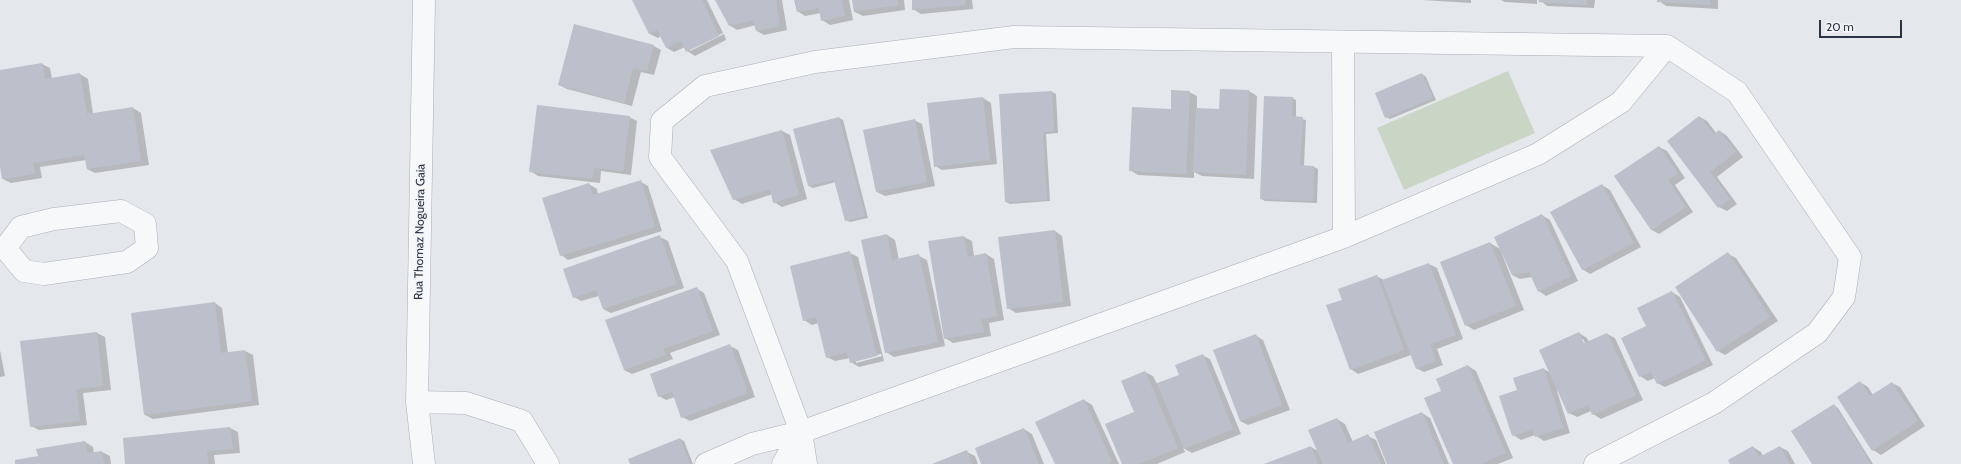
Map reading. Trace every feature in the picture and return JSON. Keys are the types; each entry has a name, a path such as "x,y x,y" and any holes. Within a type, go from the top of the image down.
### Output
{"street":[{"name":"Rua Thomaz Nogueira Gaia","path":"424,0 417,402 424,464"},
{"path":"806,464 801,432 737,260 660,157 662,120 704,86 815,62 1014,37 1667,46 1737,92 1850,257 1844,297 1817,333 1714,403 1595,464"},
{"path":"1343,42 1344,236"},
{"path":"706,464 752,444 801,432 1344,236 1538,154 1621,102 1667,46"},
{"path":"121,211 146,224 147,248 127,262 44,274 24,271 3,248 21,228 54,219 121,211"},
{"path":"417,402 466,403 522,421 548,464"},
{"path":"783,464 801,432"}],"green space":[{"path":"1508,71 1535,133 1404,190 1377,128"}],"building":[{"path":"632,0 702,0 719,36 686,52 681,41 666,48 657,30 649,34"},
{"path":"715,0 776,0 780,26 756,31 753,20 729,26"},
{"path":"794,0 842,0 845,16 821,21 819,8 797,12"},
{"path":"852,0 897,0 898,5 854,12"},
{"path":"912,0 965,0 966,5 912,10"},
{"path":"1539,0 1587,0 1587,5 1538,2"},
{"path":"1657,0 1710,0 1710,5 1657,2"},
{"path":"574,24 654,45 647,71 633,68 624,103 558,85"},
{"path":"42,63 45,79 80,73 87,114 133,107 141,161 87,169 84,155 33,163 35,174 2,179 0,166 0,70"},
{"path":"1422,73 1433,98 1385,118 1375,93"},
{"path":"1220,89 1249,90 1246,175 1193,172 1196,108 1219,109"},
{"path":"1171,90 1190,91 1186,174 1129,171 1132,107 1171,109"},
{"path":"1052,91 1054,131 1043,132 1047,200 1005,202 999,94"},
{"path":"1264,96 1293,97 1292,116 1303,117 1300,165 1314,166 1313,201 1260,199"},
{"path":"983,97 990,160 934,167 927,103"},
{"path":"537,105 630,116 623,171 594,168 592,179 529,172"},
{"path":"1699,116 1714,134 1719,130 1736,152 1710,172 1730,199 1718,208 1667,141"},
{"path":"839,117 865,216 845,221 834,180 808,186 793,129"},
{"path":"915,119 927,182 876,192 863,130"},
{"path":"782,130 799,195 773,203 770,189 733,200 710,150"},
{"path":"1659,146 1678,174 1668,180 1686,207 1651,230 1614,176"},
{"path":"641,180 655,227 560,256 542,198 589,183 593,195"},
{"path":"1602,184 1634,243 1582,270 1550,212"},
{"path":"1542,214 1571,276 1538,292 1529,272 1512,275 1494,237"},
{"path":"1055,230 1063,302 1007,309 998,237"},
{"path":"887,234 892,260 919,254 938,342 885,353 861,240"},
{"path":"660,235 677,284 603,309 596,290 573,298 563,269"},
{"path":"964,236 968,257 986,253 997,316 981,319 984,332 944,339 928,241"},
{"path":"1490,242 1516,306 1465,326 1440,262"},
{"path":"850,251 877,356 850,363 847,352 826,358 816,317 803,321 790,266"},
{"path":"1728,252 1770,317 1717,352 1675,287"},
{"path":"1429,263 1456,335 1430,344 1436,361 1416,369 1382,280"},
{"path":"1377,275 1404,350 1350,370 1326,305 1342,300 1338,289"},
{"path":"697,287 713,331 663,349 666,355 624,370 605,320"},
{"path":"1672,291 1706,360 1657,384 1651,372 1639,377 1621,338 1646,326 1637,308"},
{"path":"215,302 221,353 245,350 252,401 144,415 131,313"},
{"path":"97,332 103,386 76,389 80,421 30,427 20,341"},
{"path":"1579,332 1584,343 1607,333 1636,395 1592,415 1588,405 1568,414 1539,350"},
{"path":"1256,334 1282,405 1240,421 1213,350"},
{"path":"730,344 748,393 681,418 672,392 658,397 650,374"},
{"path":"1203,354 1233,429 1184,449 1157,383 1179,375 1175,365"},
{"path":"1468,365 1506,453 1481,464 1453,464 1424,398 1441,391 1436,379"},
{"path":"1544,368 1563,428 1535,437 1533,429 1512,436 1499,396 1517,390 1513,378"},
{"path":"1145,371 1178,448 1139,464 1122,464 1105,424 1134,412 1121,381"},
{"path":"1860,381 1870,396 1892,382 1918,421 1872,451 1837,397"},
{"path":"1084,399 1112,462 1108,464 1055,464 1035,422"},
{"path":"1834,404 1871,464 1812,464 1791,431"},
{"path":"1422,412 1444,464 1387,464 1374,432"},
{"path":"1337,418 1348,443 1368,434 1381,464 1323,464 1308,430"},
{"path":"230,427 233,449 207,451 208,464 125,464 123,438"},
{"path":"1024,428 1039,464 981,464 975,448"},
{"path":"680,438 690,464 630,464 628,459"},
{"path":"85,441 87,453 102,451 104,464 15,464 15,460 38,456 36,449"},
{"path":"1311,446 1318,464 1264,464"},
{"path":"1753,446 1759,457 1780,446 1790,464 1730,464 1728,460"},
{"path":"967,450 972,464 932,464"}]}
